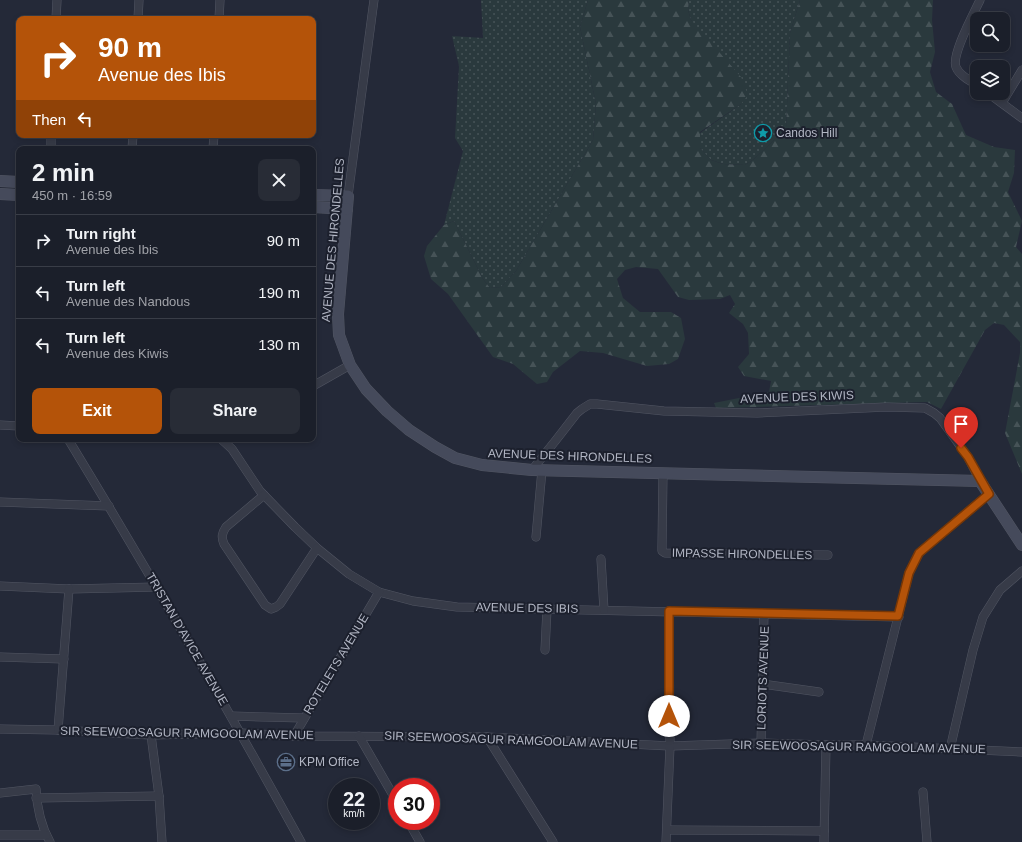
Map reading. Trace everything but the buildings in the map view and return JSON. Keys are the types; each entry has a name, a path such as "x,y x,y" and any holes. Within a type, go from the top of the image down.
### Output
{"main road":[{"path":"0,181 16,182"},
{"path":"0,194 16,195"},
{"path":"316,195 348,196"},
{"name":"AVENUE DES HIRONDELLES","path":"348,196 338,314 339,335 350,365 366,389 386,411 409,430 435,447 456,458 482,465 537,470 980,481"},
{"path":"316,207 347,208"},
{"name":"AVENUE DES KIWIS","path":"980,481 1022,545"}],"street":[{"path":"56,0 56,16"},
{"path":"138,16 139,0"},
{"path":"219,16 220,0"},
{"name":"AVENUE DES HIRONDELLES","path":"348,196 374,0"},
{"path":"970,80 956,69 955,62 959,46 980,0"},
{"path":"1002,103 1022,70"},
{"path":"998,100 1022,118"},
{"path":"316,384 350,365"},
{"name":"AVENUE DES KIWIS","path":"537,470 556,440 577,413 582,408 590,404 664,411 757,413 886,407 925,408 934,413 940,418 968,457 980,481"},
{"path":"0,425 16,426"},
{"name":"TRISTAN D'AVICE AVENUE","path":"70,442 157,587 241,733 301,842"},
{"name":"AVENUE DES IBIS","path":"224,442 232,449 260,491 317,548 349,574 379,592 413,601 457,607 898,616"},
{"path":"536,537 537,470"},
{"name":"IMPASSE HIRONDELLES","path":"663,473 662,551 665,553 828,555"},
{"path":"866,745 909,573 919,553 989,494"},
{"path":"264,495 226,527 222,533 222,539 265,605 271,609 280,604 317,548"},
{"path":"0,502 108,506"},
{"path":"601,559 604,610"},
{"path":"950,749 973,650 983,617 1000,590 1022,571"},
{"path":"0,586 69,589 157,587"},
{"path":"58,730 69,589"},
{"name":"ROTELETS AVENUE","path":"294,736 379,592"},
{"path":"545,650 547,609"},
{"path":"666,842 670,746 669,611"},
{"name":"LORIOTS AVENUE","path":"761,743 764,614"},
{"path":"0,657 64,659"},
{"path":"762,684 819,692"},
{"path":"231,716 304,718"},
{"name":"SIR SEEWOOSAGUR RAMGOOLAM AVENUE","path":"0,729 151,734 241,733 294,736 487,737 670,746 761,743 866,745 1022,752"},
{"path":"151,734 159,796 162,842"},
{"path":"359,736 388,786"},
{"path":"487,737 553,842"},
{"path":"824,842 826,745"},
{"path":"0,793 36,790 40,819 48,838 0,835"},
{"path":"923,792 927,842"},
{"path":"36,798 159,796"},
{"path":"413,830 420,842"},
{"path":"667,830 824,831"}],"green space":[{"path":"481,0 588,0 580,27 596,104 593,140 516,271 501,287 490,288 483,279 454,221 444,225 463,151 455,138 459,66 452,36 483,38"},
{"path":"588,0 689,0 688,10 691,20 741,77 748,95 741,104 700,132 700,148 711,160 723,164 745,165 754,159 786,129 790,33 800,0 933,0 932,20 935,52 930,72 936,92 952,104 966,135 994,147 1015,150 1014,173 1008,192 1022,221 1016,247 1022,254 1022,474 1005,433 1020,353 1020,342 1004,325 994,323 985,330 941,409 927,402 716,408 714,403 769,392 771,381 744,376 738,367 749,354 748,333 743,324 729,313 735,304 730,295 720,299 689,300 678,297 658,269 636,267 625,270 617,279 623,298 640,312 671,312 681,318 685,339 678,359 669,364 647,366 603,353 580,351 553,372 547,382 537,384 513,364 493,357 448,294 431,279 424,256 427,246 444,225 454,221 483,279 490,288 501,287 516,271 593,140 596,104 580,27"},
{"path":"689,0 800,0 790,33 786,129 754,159 745,165 723,164 711,160 700,148 700,133 741,104 691,20 688,10"}],"place":[{"name":"Candos Hill","path":"763,133"},
{"name":"KPM Office","path":"286,762"}],"route":[{"path":"669,716 669,611 898,616 909,573 919,553 989,494 980,481 968,457 961,448"}]}
